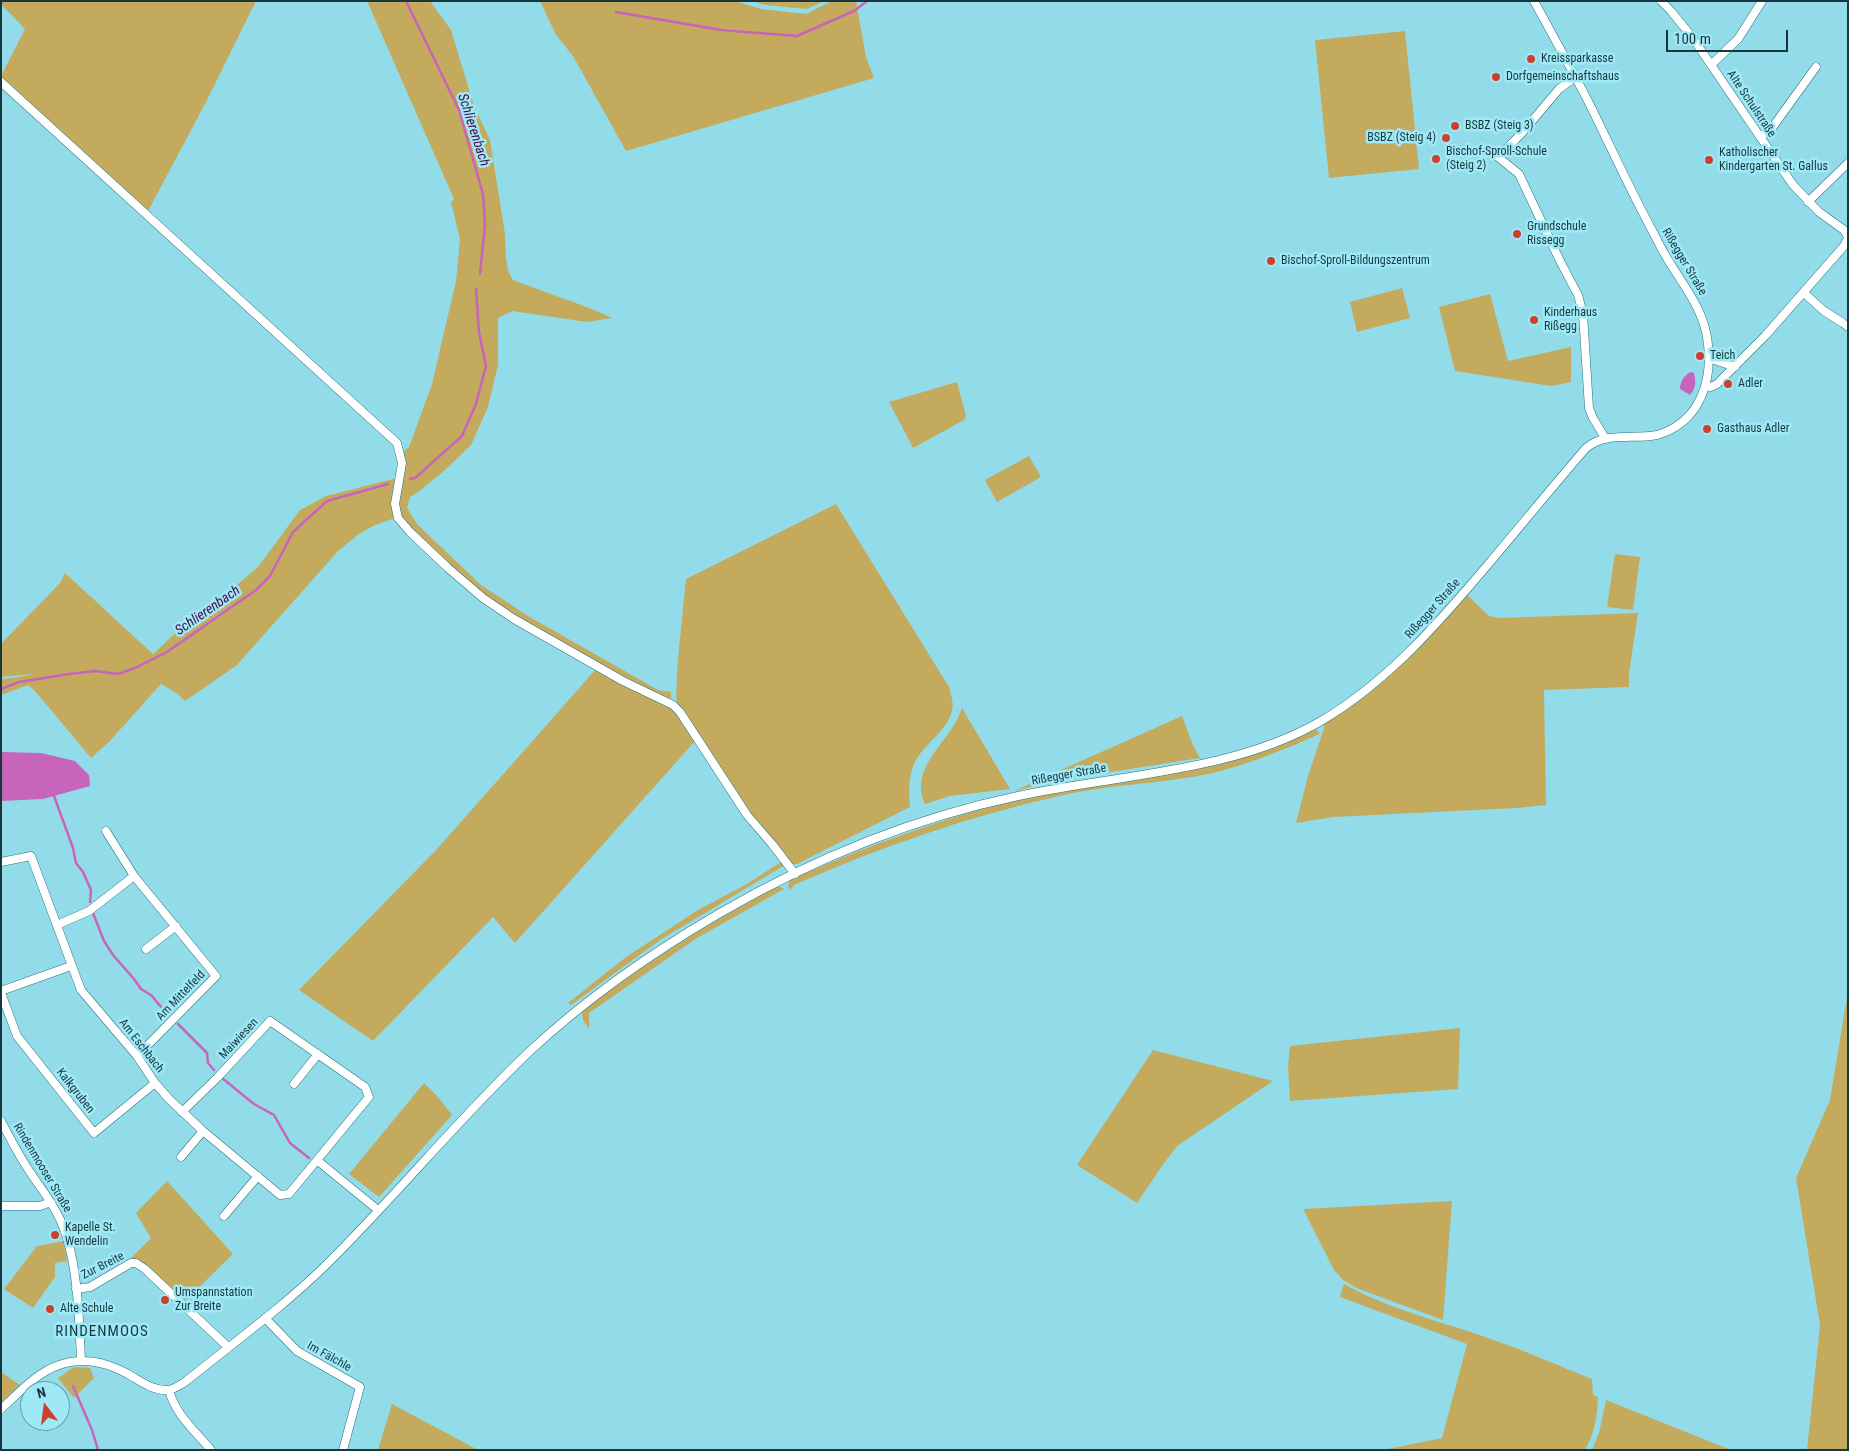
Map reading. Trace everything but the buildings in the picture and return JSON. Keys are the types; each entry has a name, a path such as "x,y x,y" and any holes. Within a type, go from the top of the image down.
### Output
{"street":[{"name":"Rißegger Straße","path":"264,1318 326,1265 461,1120 532,1050 574,1013 661,950 711,918 795,874 874,838 919,821 954,811 1067,786 1203,764 1261,747 1324,720 1369,688 1405,657 1464,592 1591,443 1605,438 1649,437 1665,433 1690,414 1702,397 1706,386 1709,358 1705,327 1695,301 1653,233 1575,77 1534,1"},
{"path":"1710,65 1738,39 1762,1"},
{"name":"Alte Schulstraße","path":"1665,2 1692,37 1793,185 1808,202 1844,230 1848,237 1844,246 1804,293 1735,367 1717,384 1711,387 1706,386"},
{"path":"1760,137 1772,128 1816,66"},
{"path":"1575,77 1558,89 1521,134 1498,157 1519,174 1578,295 1583,314 1589,408 1605,438"},
{"path":"1,82 397,442 402,463 395,504 398,518 448,568 483,598 514,619 623,681 673,705 680,712 747,814 795,874"},
{"path":"1808,202 1848,163"},
{"path":"1804,293 1824,311 1848,327"},
{"path":"1709,358 1735,367"},
{"name":"Am Mittelfeld","path":"106,831 134,876 216,976 137,1056"},
{"name":"Am Eschbach","path":"1,862 31,856 81,990 137,1056 156,1084 182,1112 280,1195 289,1194 318,1161"},
{"path":"57,925 88,911 134,876"},
{"path":"146,949 176,926"},
{"path":"1,992 71,966"},
{"name":"Kalkgruben","path":"1,992 17,1036 94,1133 156,1084"},
{"name":"Maiwiesen","path":"182,1112 217,1078 270,1021 365,1087 369,1097 318,1161"},
{"path":"294,1084 318,1054"},
{"name":"Rindenmooser Straße","path":"1,1121 4,1131 51,1202 68,1240 76,1289 82,1360"},
{"path":"181,1157 203,1131"},
{"path":"318,1161 378,1210"},
{"path":"224,1216 258,1176"},
{"path":"1,1206 40,1206 51,1202"},
{"name":"Zur Breite","path":"76,1289 90,1287 123,1266 136,1263 145,1269 228,1347"},
{"path":"1,1409 45,1372 66,1363 82,1360 100,1362 152,1387 169,1390 186,1382 264,1318"},
{"name":"Im Fälchle","path":"264,1318 296,1351 360,1387 343,1450"},
{"path":"169,1390 176,1409 211,1450"}],"shaded area":[{"path":"1,1 256,1 207,100 146,215 1,82 1,76 25,29 1,4"},
{"path":"367,1 430,1 451,30 474,106 490,140 505,234 508,271 513,280 612,318 587,322 512,311 498,318 498,365 488,407 471,445 444,471 410,497 407,508 417,524 481,585 528,616 658,690 671,692 671,697 669,700 624,679 516,618 481,594 411,528 395,518 375,525 359,534 338,551 237,665 185,701 178,694 161,684 109,742 91,758 28,685 1,695 1,679 34,674 1,677 1,644 60,583 65,573 153,654 201,609 231,590 258,567 300,510 326,496 401,477 401,454 409,447 432,384 456,281 460,239 451,202 454,199"},
{"path":"540,1 735,1 761,9 806,14 832,1 856,1 866,57 874,78 626,151 573,56 556,35"},
{"path":"753,1 824,1 807,9 765,5"},
{"path":"1405,31 1419,169 1329,178 1315,40"},
{"path":"1402,288 1410,318 1357,332 1350,302"},
{"path":"1490,294 1508,361 1571,347 1571,382 1551,386 1455,371 1439,307"},
{"path":"1691,372 1694,373 1695,382 1690,395 1680,389 1683,379"},
{"path":"957,382 966,416 964,420 913,448 889,402"},
{"path":"1029,456 1041,477 997,502 985,480"},
{"path":"836,504 949,687 953,707 946,724 923,750 914,764 910,780 910,807 797,864 792,864 747,811 677,705 678,659 686,579"},
{"path":"1615,554 1640,557 1633,610 1607,607"},
{"path":"1464,592 1489,616 1500,618 1638,613 1629,673 1629,687 1544,690 1546,805 1333,817 1296,823 1308,776 1324,728 1324,720 1369,688"},
{"path":"597,668 671,707 696,740 515,943 493,917 373,1041 299,990 437,849"},
{"path":"962,708 1010,789 950,796 925,804 921,790 922,778 933,754 950,732"},
{"path":"1182,716 1200,758 1060,780 1014,791"},
{"path":"1312,729 1317,730 1320,734 1267,756 1227,769 1175,780 1078,792 991,813 924,834 859,858 794,885 790,890 788,886 790,880 848,856 906,833 965,814 1058,791 1222,763 1262,751"},
{"path":"1,752 41,753 75,761 89,775 90,786 43,799 1,801"},
{"path":"781,862 785,865 660,940 571,1005 568,1003 626,957 698,910 747,884"},
{"path":"778,886 784,889 697,938 589,1013 589,1029 583,1020 582,1011 629,976 677,944"},
{"path":"1848,991 1848,1450 1807,1450 1820,1325 1796,1178 1830,1100"},
{"path":"1460,1028 1458,1089 1290,1101 1288,1065 1290,1046"},
{"path":"1153,1050 1273,1081 1177,1146 1137,1203 1077,1165"},
{"path":"424,1083 452,1115 379,1197 349,1174"},
{"path":"167,1181 233,1254 184,1302 129,1260 151,1238 136,1213"},
{"path":"1452,1201 1443,1320 1359,1289 1343,1280 1334,1270 1303,1209"},
{"path":"64,1241 67,1261 55,1263 55,1277 33,1308 4,1289 37,1246"},
{"path":"1344,1284 1396,1308 1501,1343 1592,1379 1593,1395 1598,1397 1597,1411 1593,1431 1585,1450 1383,1450 1442,1438 1467,1344 1340,1297"},
{"path":"74,1367 90,1368 94,1378 74,1398 70,1393 70,1381 60,1381 58,1378"},
{"path":"1,1372 20,1385 1,1402"},
{"path":"1606,1400 1731,1450 1592,1450 1599,1433"},
{"path":"392,1404 478,1450 378,1450"}],"waterway":[{"name":"Schlierenbach","path":"406,1 459,110 483,194 485,225 480,274"},
{"path":"616,12 721,30 797,36 854,11 867,1"},
{"name":"Schlierenbach","path":"410,479 415,478 462,436 476,404 486,366 479,332 476,289"},
{"name":"Schlierenbach","path":"1,689 19,682 69,674 95,671 118,674 167,652 256,590 270,576 293,532 327,501 388,484"},
{"path":"54,796 73,848 76,863 83,872 91,890 90,902"},
{"path":"93,913 104,941 113,955 141,989 151,995 168,1015"},
{"path":"178,1024 207,1053 208,1063 214,1070"},
{"path":"222,1078 254,1104 274,1115 290,1143 309,1158"},
{"path":"73,1386 92,1430 98,1450"}],"place":[{"name":"Kreissparkasse","path":"1531,59"},
{"name":"Dorfgemeinschaftshaus","path":"1496,77"},
{"name":"BSBZ (Steig 3)","path":"1455,126"},
{"name":"BSBZ (Steig 4)","path":"1446,138"},
{"name":"Bischof-Sproll-Schule (Steig 2)","path":"1436,159"},
{"name":"Katholischer Kindergarten St. Gallus","path":"1709,160"},
{"name":"Grundschule Rissegg","path":"1517,234"},
{"name":"Bischof-Sproll-Bildungszentrum","path":"1271,261"},
{"name":"Kinderhaus Rißegg","path":"1534,320"},
{"name":"Teich","path":"1700,356"},
{"name":"Adler","path":"1728,384"},
{"name":"Gasthaus Adler","path":"1707,429"},
{"name":"Kapelle St. Wendelin","path":"55,1235"},
{"name":"Umspannstation Zur Breite","path":"165,1300"},
{"name":"Alte Schule","path":"50,1309"}],"district":[{"name":"RINDENMOOS","path":"102,1332"}]}
